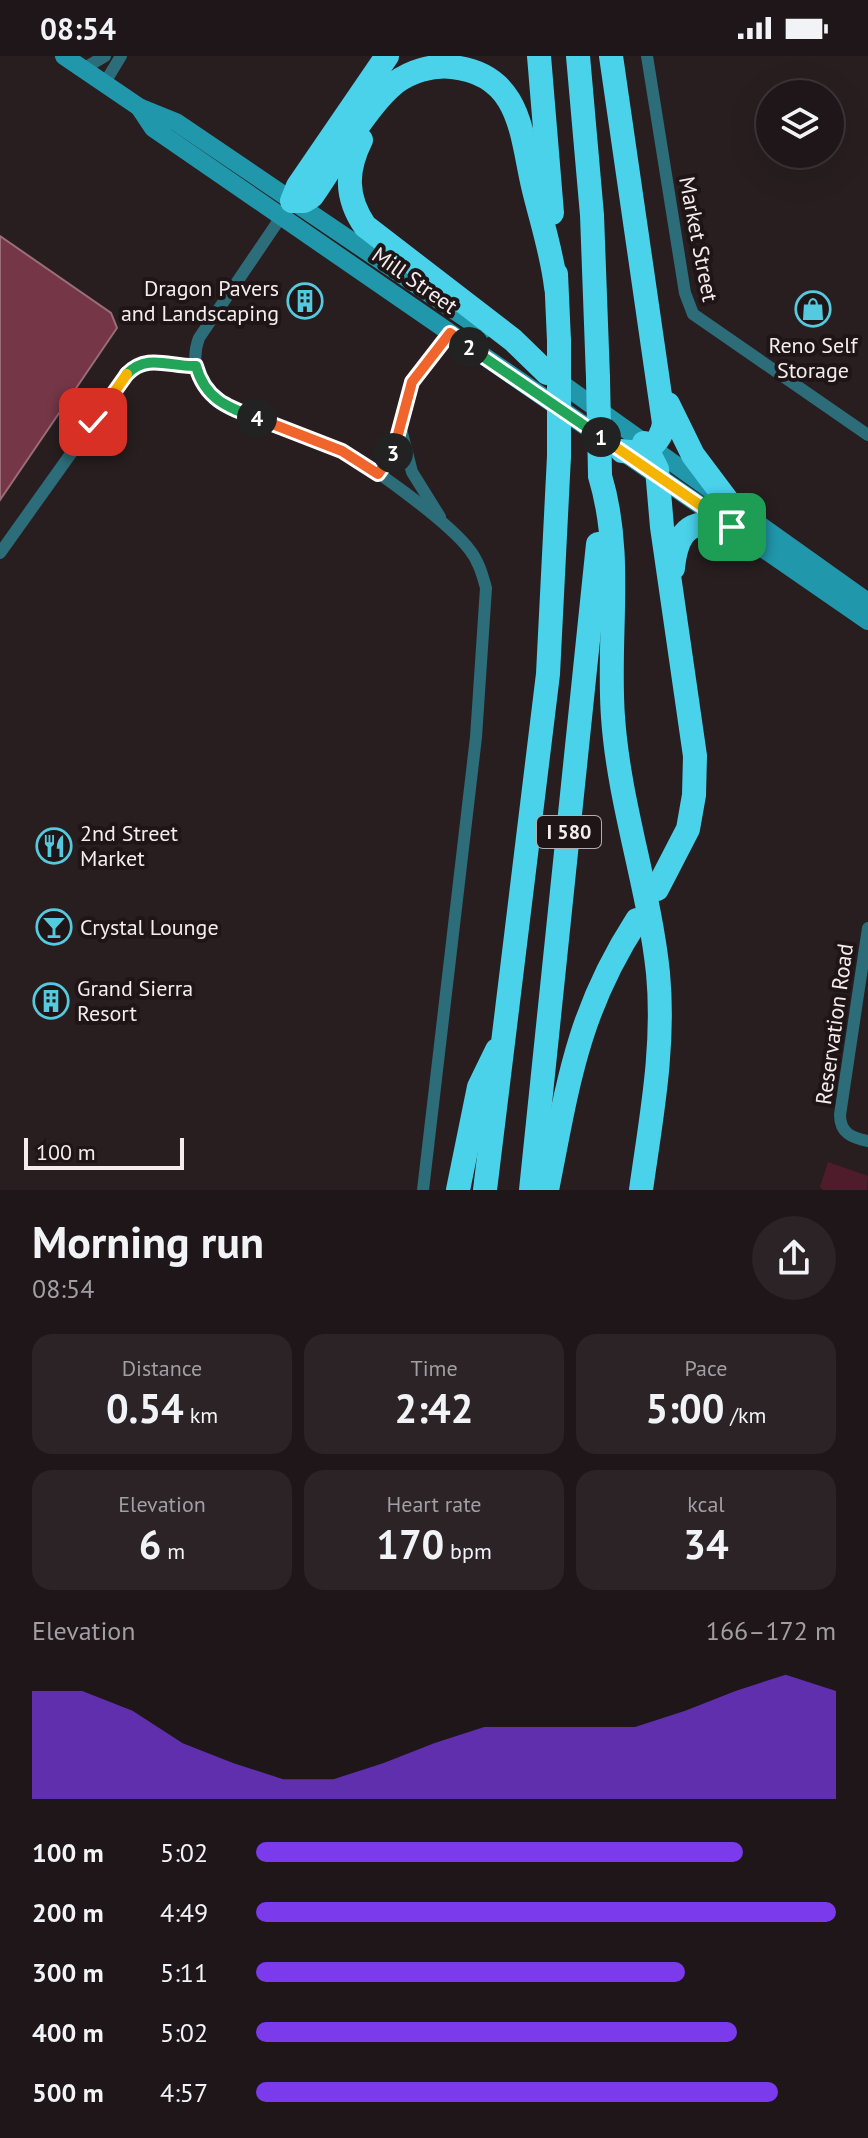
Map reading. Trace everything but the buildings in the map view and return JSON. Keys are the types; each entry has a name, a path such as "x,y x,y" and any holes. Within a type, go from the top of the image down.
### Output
{"highway":[{"path":"286,209 298,186 387,56"},
{"name":"I 580","path":"485,1190 550,660 559,456 559,341 539,56"},
{"name":"I 580","path":"531,1190 596,575 600,475 598,378 592,215 578,56"},
{"path":"611,56 664,427 641,447 658,477 680,660 694,736 696,775 688,829 657,889"},
{"path":"286,209 312,196 381,98 406,76 437,67 474,72 501,90 523,128 556,287"},
{"path":"381,98 350,172 350,192 359,218 371,232 426,276 513,340 547,373"},
{"path":"655,364 664,396 683,438 729,503"},
{"path":"600,475 613,543 611,690 616,748 652,933 660,1002 658,1078 641,1190"},
{"path":"671,582 676,548 684,532 704,522 732,527"},
{"path":"547,1190 581,1029 601,982 637,920"},
{"path":"458,1190 479,1087 504,1037"}],"main road":[{"name":"Mill Street","path":"64,56 139,107 176,122 450,333 729,503 868,602"},
{"name":"Mill Street","path":"286,209 547,373 641,447"},
{"path":"658,477 868,621"}],"street":[{"path":"83,69 105,56"},
{"path":"104,84 121,56"},
{"name":"Market Street","path":"647,56 685,293 693,314 866,431"},
{"path":"286,209 202,332 195,351 196,366 203,385 219,403 342,451 378,474 458,537"},
{"path":"378,474 397,445 412,382 450,333"},
{"path":"0,553 132,368 152,361 196,366"},
{"path":"401,418 404,450 412,472 429,503 479,566 487,608 472,771 423,1190"},
{"name":"Reservation Road","path":"868,928 840,1115 842,1127 850,1136 868,1141"}],"shaded area":[{"path":"0,236 111,313 117,328 0,500"},
{"path":"828,1162 868,1176 867,1190 823,1190 820,1187"}],"place":[{"name":"Dragon Pavers and Landscaping","path":"305,301"},
{"name":"Reno Self Storage","path":"813,309"},
{"name":"2nd Street Market","path":"54,846"},
{"name":"Crystal Lounge","path":"54,927"},
{"name":"Grand Sierra Resort","path":"51,1001"}],"route":[{"path":"93,422 125,376 137,365 152,361 196,366 207,392 219,403 342,451 378,474 397,445 403,409 412,382 450,333 732,527"}]}
